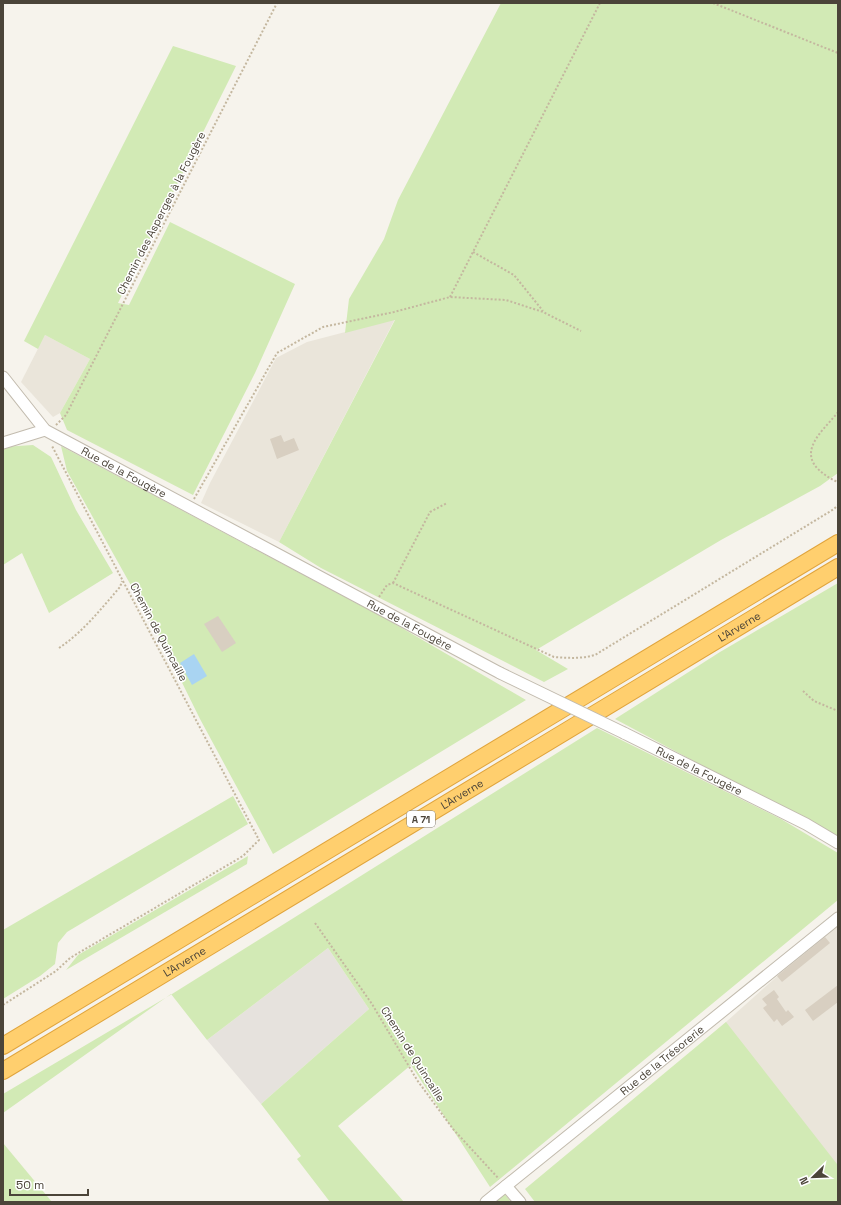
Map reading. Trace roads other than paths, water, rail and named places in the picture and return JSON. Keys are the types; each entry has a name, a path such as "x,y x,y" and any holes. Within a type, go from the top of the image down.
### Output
{"highway":[{"name":"L'Arverne","path":"3,1046 838,543"},
{"name":"L'Arverne","path":"3,1071 838,567"}],"street":[{"name":"Rue de la Fougère","path":"3,377 50,428 190,507 500,673 806,824 838,844"},
{"path":"3,443 50,428"},
{"name":"Rue de la Trésorerie","path":"486,1202 838,918"},
{"path":"506,1186 520,1202"}],"water":[{"path":"194,654 207,676 192,685 180,663"}]}
